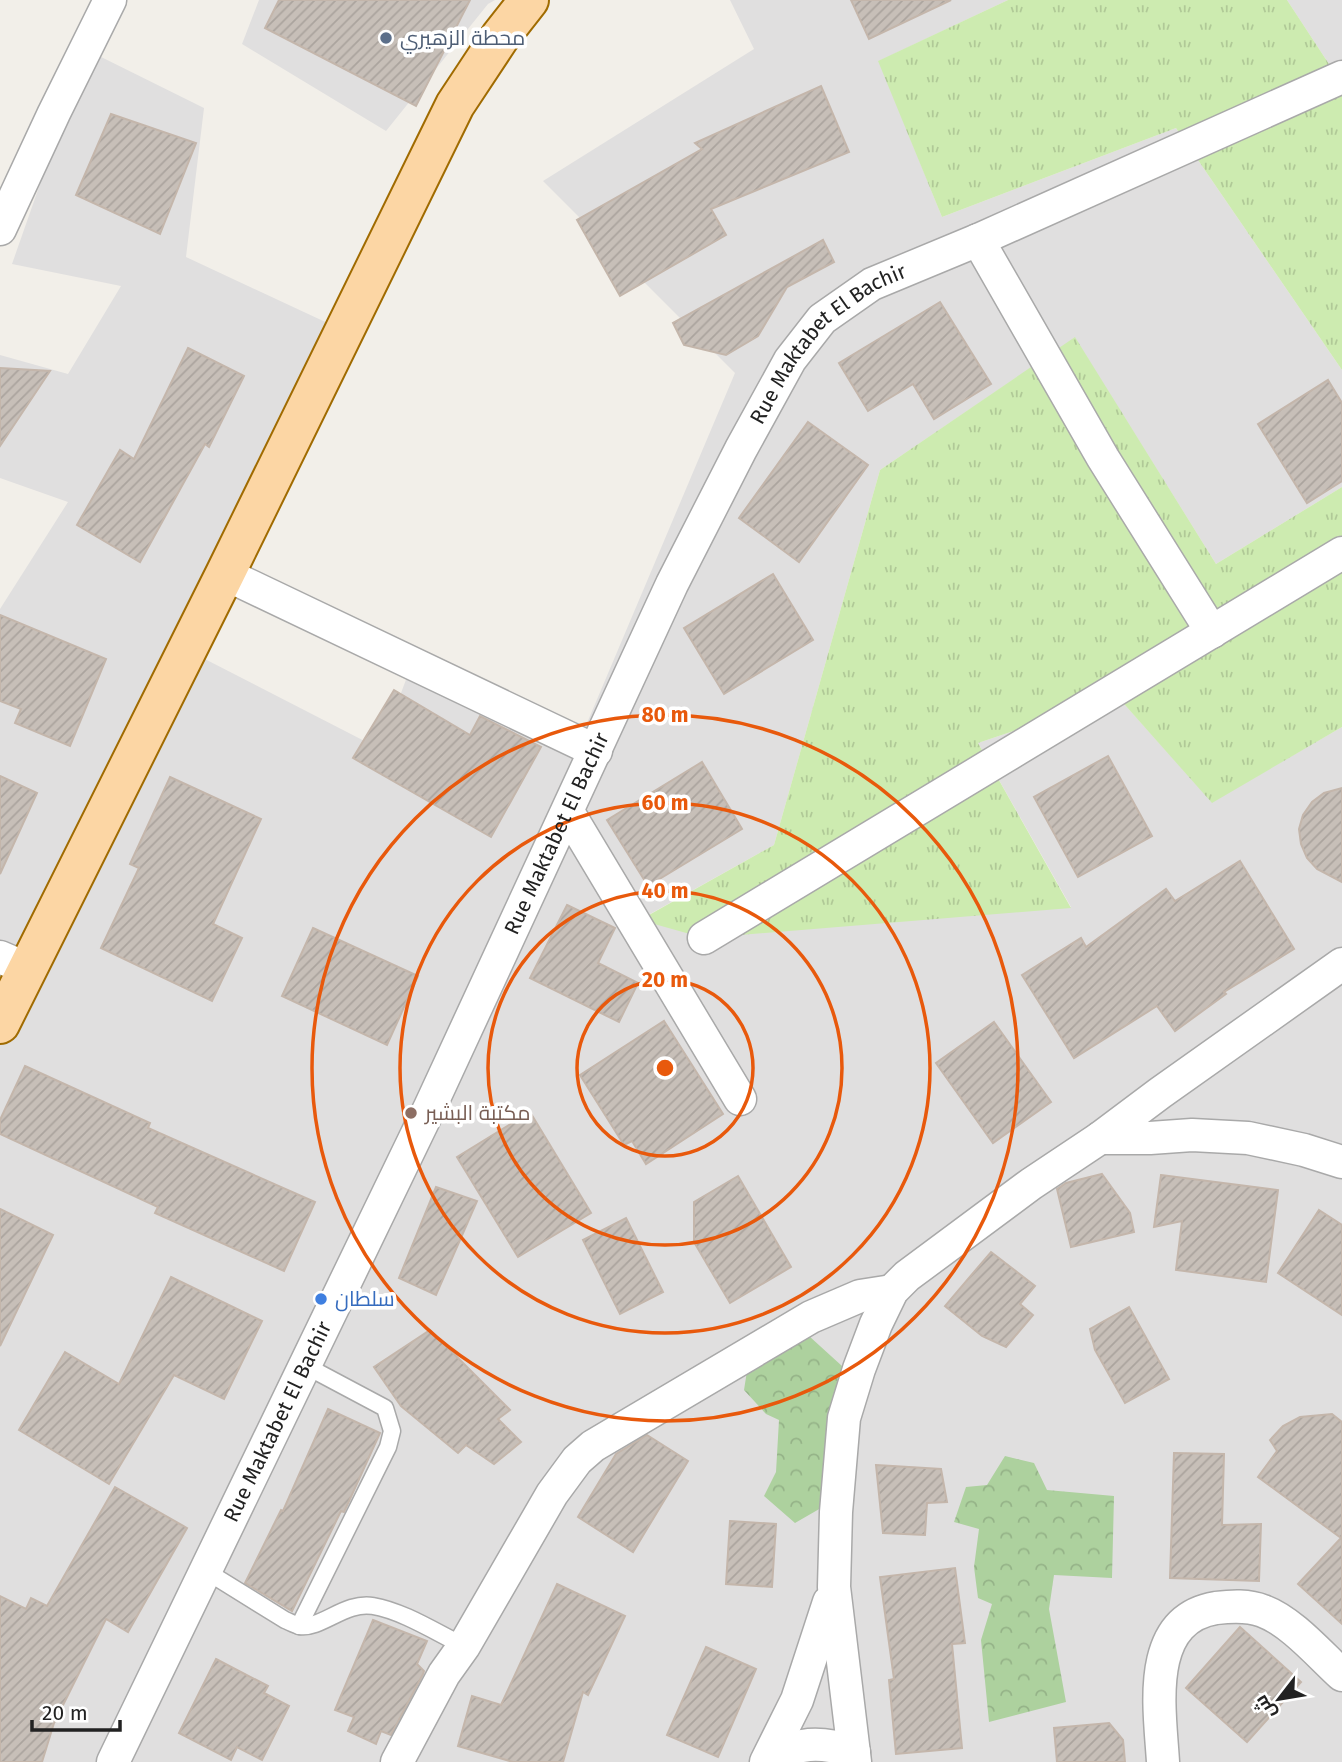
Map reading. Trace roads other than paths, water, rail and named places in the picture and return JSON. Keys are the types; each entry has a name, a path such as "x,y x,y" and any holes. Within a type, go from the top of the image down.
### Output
{"main road":[{"path":"0,1024 14,963 225,574 455,105 500,37 529,0"}],"street":[{"path":"0,229 110,0"},
{"name":"Rue Maktabet El Bachir","path":"113,1762 424,1120 672,584 790,360 822,319 872,284 978,240 1342,77"},
{"path":"978,240 1103,458 1212,632"},
{"path":"704,938 1342,552"},
{"path":"225,574 596,751"},
{"path":"568,812 740,1099"},
{"path":"854,1757 834,1587 836,1511 844,1418 859,1368 892,1291 907,1276 1031,1184 1100,1138 1342,964"},
{"path":"1100,1138 1192,1135 1248,1138 1304,1150 1342,1163"},
{"path":"397,1762 444,1674 464,1646 552,1494 585,1453 811,1317 860,1296 892,1291"},
{"path":"767,1762 797,1700 834,1587"},
{"path":"1163,1762 1160,1668 1167,1643 1184,1623 1206,1610 1235,1605 1264,1611 1289,1627 1342,1675"},
{"path":"767,1762 779,1753 806,1744 829,1745 854,1757"}],"lane":[{"path":"299,1626 388,1447 392,1430 385,1408 306,1366"},
{"path":"206,1571 299,1626 317,1623 352,1607 372,1605 407,1618 464,1646"}],"place":[{"name":"محطة الزهيري","path":"386,38"},
{"name":"مكتبة البشير","path":"411,1113"},
{"name":"سلطان","path":"321,1299"}]}
